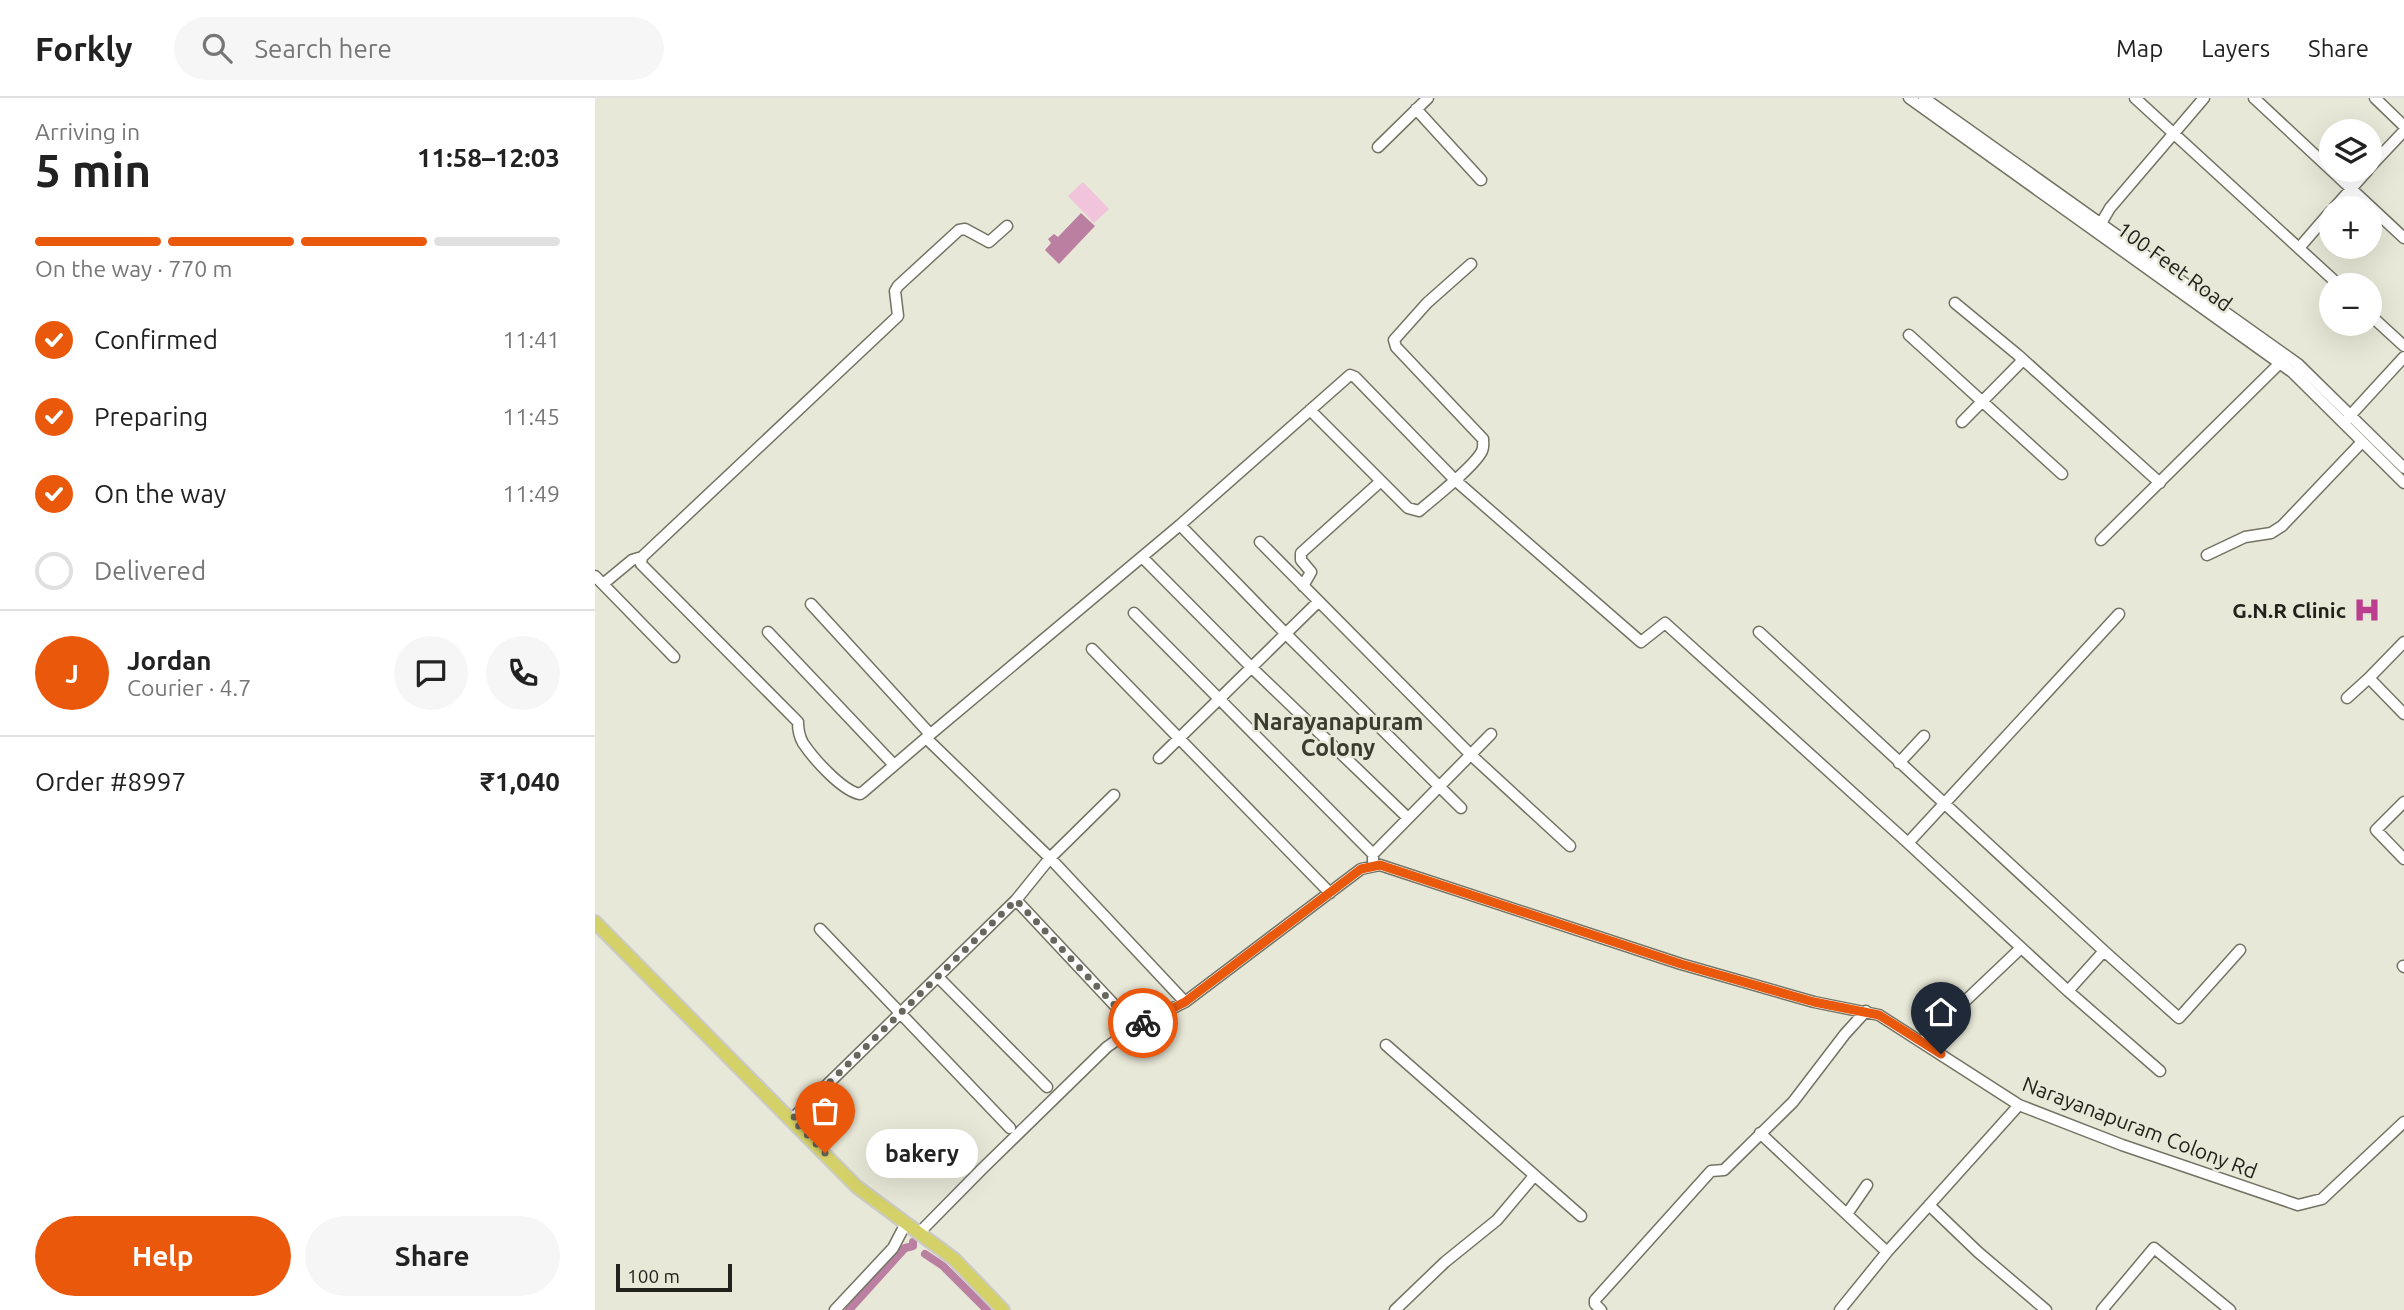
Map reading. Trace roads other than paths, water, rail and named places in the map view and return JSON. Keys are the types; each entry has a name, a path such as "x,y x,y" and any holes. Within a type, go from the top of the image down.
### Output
{"main road":[{"path":"595,922 857,1187 954,1259 1003,1310"}],"street":[{"path":"1378,147 1428,98"},
{"name":"100 Feet Road","path":"1909,98 2292,372 2404,468"},
{"name":"100 Feet Road","path":"1924,98 2298,364 2347,419 2362,442 2404,482"},
{"path":"2135,98 2326,273"},
{"path":"2100,225 2110,208 2204,98"},
{"path":"2254,98 2404,238"},
{"path":"2375,98 2404,129 2382,154"},
{"path":"1416,109 1481,180"},
{"path":"2345,196 2357,182"},
{"path":"2299,248 2319,225"},
{"path":"674,657 598,581 632,560 642,557 898,316 897,288 961,229 989,242 1007,226"},
{"path":"1310,410 1408,508 1419,511 1455,480 1479,455 1483,439 1396,347 1394,340 1427,303 1471,264"},
{"path":"1955,303 2160,483"},
{"path":"2382,326 2404,346"},
{"path":"1909,335 2061,474"},
{"path":"2347,419 2404,357"},
{"path":"1962,422 2023,360"},
{"path":"2101,540 2279,364"},
{"path":"642,557 641,564 798,722 803,742 844,787 860,794 1180,525 1349,376 1354,376 1455,480 1641,642 1665,623 2068,991 2160,1071"},
{"path":"2207,555 2245,537 2271,533 2282,526 2362,442"},
{"path":"1303,586 1311,572 1301,559 1301,553 1381,481"},
{"path":"1180,525 1461,807"},
{"path":"1260,542 1471,754 1570,846"},
{"path":"1142,557 1251,667 1408,818"},
{"path":"1159,758 1318,602"},
{"path":"811,604 928,736 1050,858 1185,1002"},
{"path":"1134,613 1220,698 1373,859"},
{"path":"1908,843 2119,614"},
{"path":"768,632 894,765"},
{"path":"1759,632 2179,1018 2240,950"},
{"path":"2347,698 2404,642"},
{"path":"1092,649 1330,892"},
{"path":"2369,678 2404,713"},
{"path":"919,1233 1107,1047 1135,1027 1185,1002 1373,859 1408,818 1491,734"},
{"path":"1899,763 1924,736"},
{"path":"792,1119 1016,900 1050,858 1114,795"},
{"path":"2404,802 2376,830 2404,859"},
{"name":"Narayanapuram Colony Rd","path":"1373,859 1380,865 1681,964 1814,1002 1879,1015 2019,1105 2122,1145 2298,1205 2322,1199 2404,1122"},
{"path":"1016,900 1135,1027"},
{"path":"820,929 1010,1128"},
{"path":"1922,1042 2021,948"},
{"path":"2068,991 2104,951"},
{"path":"939,976 1047,1087"},
{"path":"1601,1310 1595,1300 1711,1171 1724,1170 1793,1102 1866,1011"},
{"path":"1386,1045 1581,1216"},
{"path":"1840,1310 1887,1252 2019,1105"},
{"path":"1760,1133 1887,1252"},
{"path":"1395,1310 1445,1262 1497,1220 1534,1176"},
{"path":"1847,1214 1867,1185"},
{"path":"1929,1205 2046,1310"},
{"path":"835,1310 893,1248 905,1225"},
{"path":"2102,1310 2154,1248 2230,1310"}],"waterway":[{"path":"849,1310 905,1248 913,1246 913,1242"},
{"path":"925,1254 943,1266 987,1310"}],"place":[{"name":"G.N.R Clinic","path":"2367,610"},
{"name":"bakery","path":"825,1153"}],"district":[{"name":"Narayanapuram Colony","path":"1338,734"}]}
